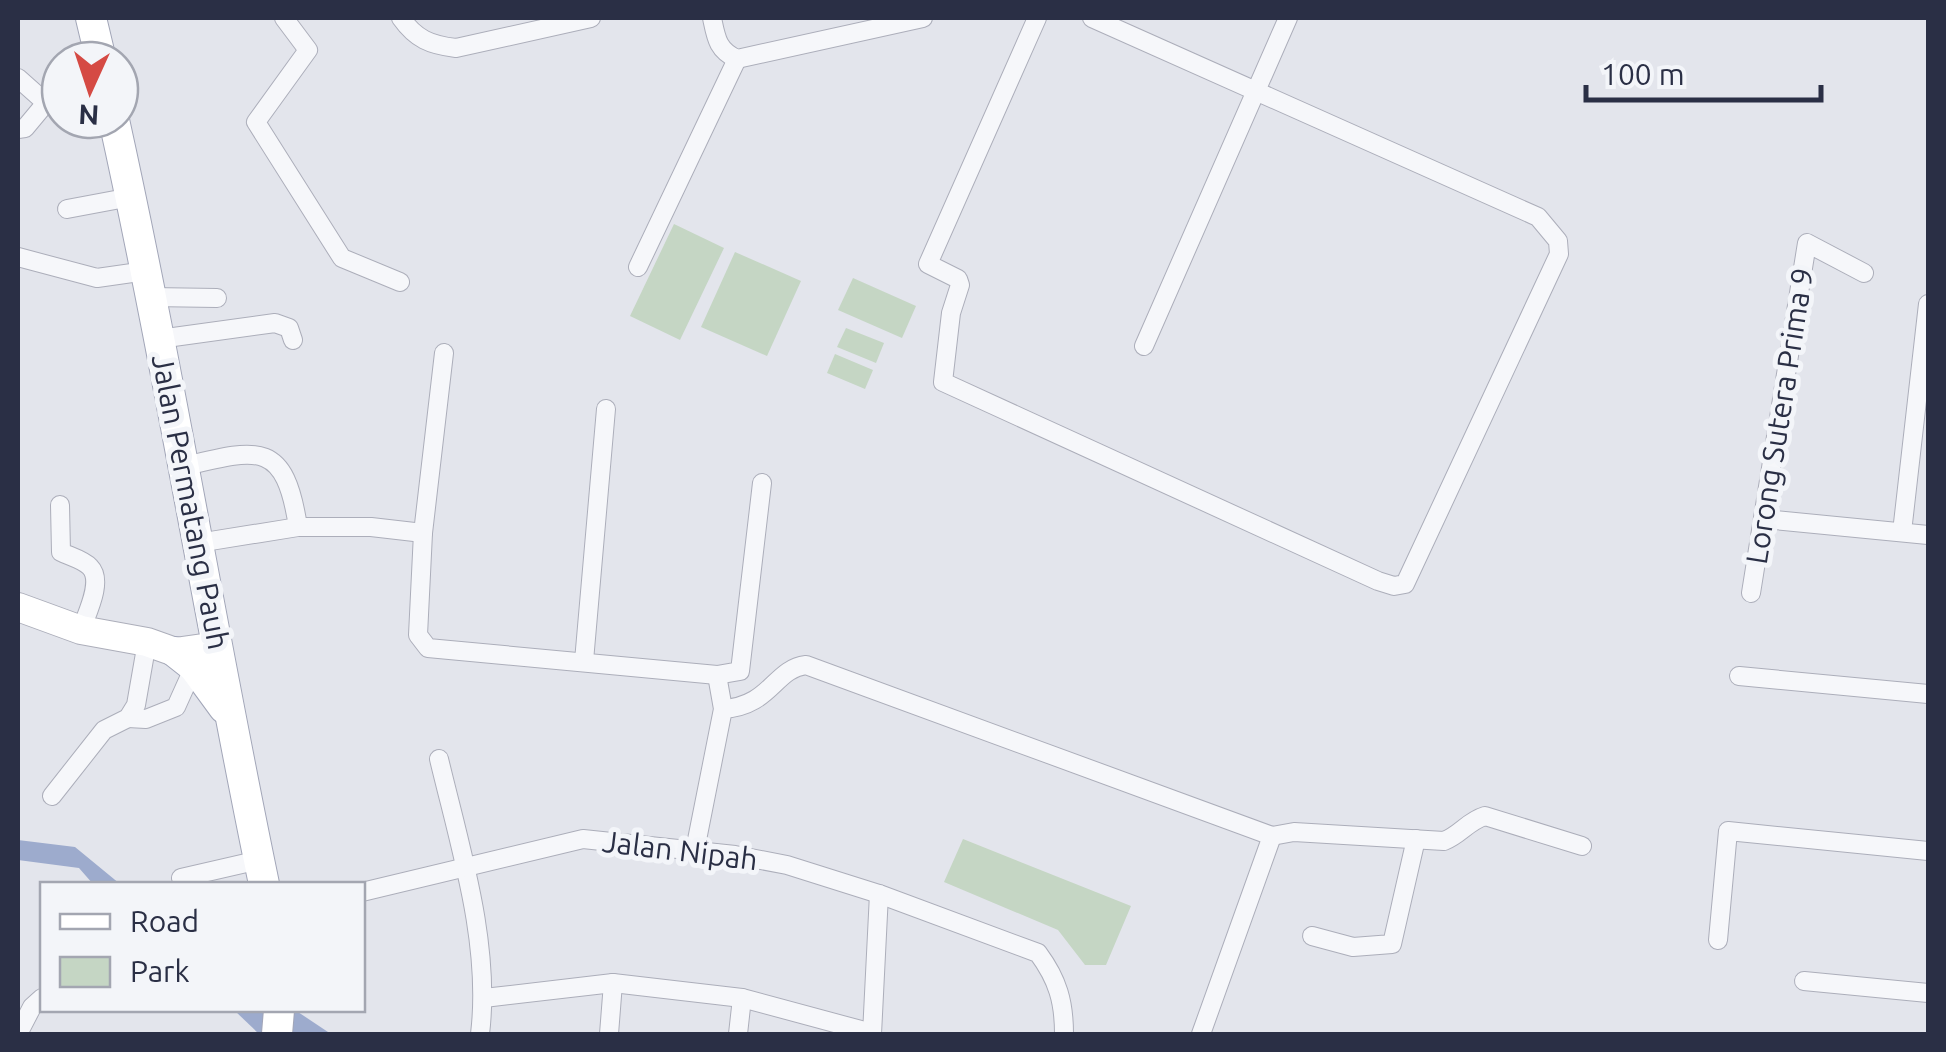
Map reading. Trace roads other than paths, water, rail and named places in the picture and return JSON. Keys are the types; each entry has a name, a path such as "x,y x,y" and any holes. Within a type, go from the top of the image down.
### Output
{"main road":[{"name":"Jalan Permatang Pauh","path":"118,140 186,466 198,543 189,648"},
{"path":"18,607 81,630 189,648 231,719 262,872"}],"street":[{"path":"284,18 308,50 256,122 342,258 400,282"},
{"path":"401,18 418,39 456,48 591,18"},
{"path":"712,18 717,42 724,53 736,59 923,18"},
{"path":"1037,18 928,264 958,279 960,285 950,313 943,382 1378,581 1394,586 1404,584 1559,254 1558,240 1538,217 1092,18"},
{"path":"1144,346 1288,18"},
{"path":"638,266 736,59"},
{"path":"18,78 40,98"},
{"path":"18,130 40,108"},
{"path":"67,209 131,197"},
{"name":"Lorong Sutera Prima 9","path":"1751,593 1807,243 1864,274"},
{"path":"18,256 97,278 216,298"},
{"path":"1902,532 1924,387 1928,304"},
{"path":"160,339 274,323 290,328 293,340"},
{"path":"444,354 423,532 418,636 428,648 717,675 740,671 762,483"},
{"path":"584,662 606,409"},
{"path":"186,466 241,453 266,456 282,472 292,493 298,527"},
{"path":"60,505 61,552 90,567 95,577 81,630"},
{"path":"1764,519 1928,535"},
{"path":"198,543 298,527 423,532"},
{"path":"128,718 189,648"},
{"path":"52,796 104,730 128,718 146,719 176,707 189,648"},
{"path":"723,709 742,708 758,700 788,672 806,665 1272,836 1294,832 1444,841 1455,837 1470,820 1485,816 1582,846"},
{"path":"694,850 723,709 717,675"},
{"path":"1739,676 1928,694"},
{"path":"439,758 464,865 484,998 480,1034"},
{"path":"1718,940 1728,831 1928,851"},
{"path":"1201,1034 1272,836"},
{"name":"Jalan Nipah","path":"365,891 583,838 787,865 878,894 1038,954 1059,989 1064,1034"},
{"path":"1312,936 1353,947 1392,944 1416,839"},
{"path":"181,878 262,872"},
{"path":"484,998 614,983 742,998 872,1034 878,894"},
{"path":"1804,981 1928,993"},
{"path":"609,1034 614,983"},
{"path":"738,1034 742,998"},
{"path":"18,1034 40,1000"}],"water":[{"path":"18,840 75,847 118,882 91,882 79,868 18,860"},
{"path":"236,1012 298,1012 331,1034 259,1034"}]}
